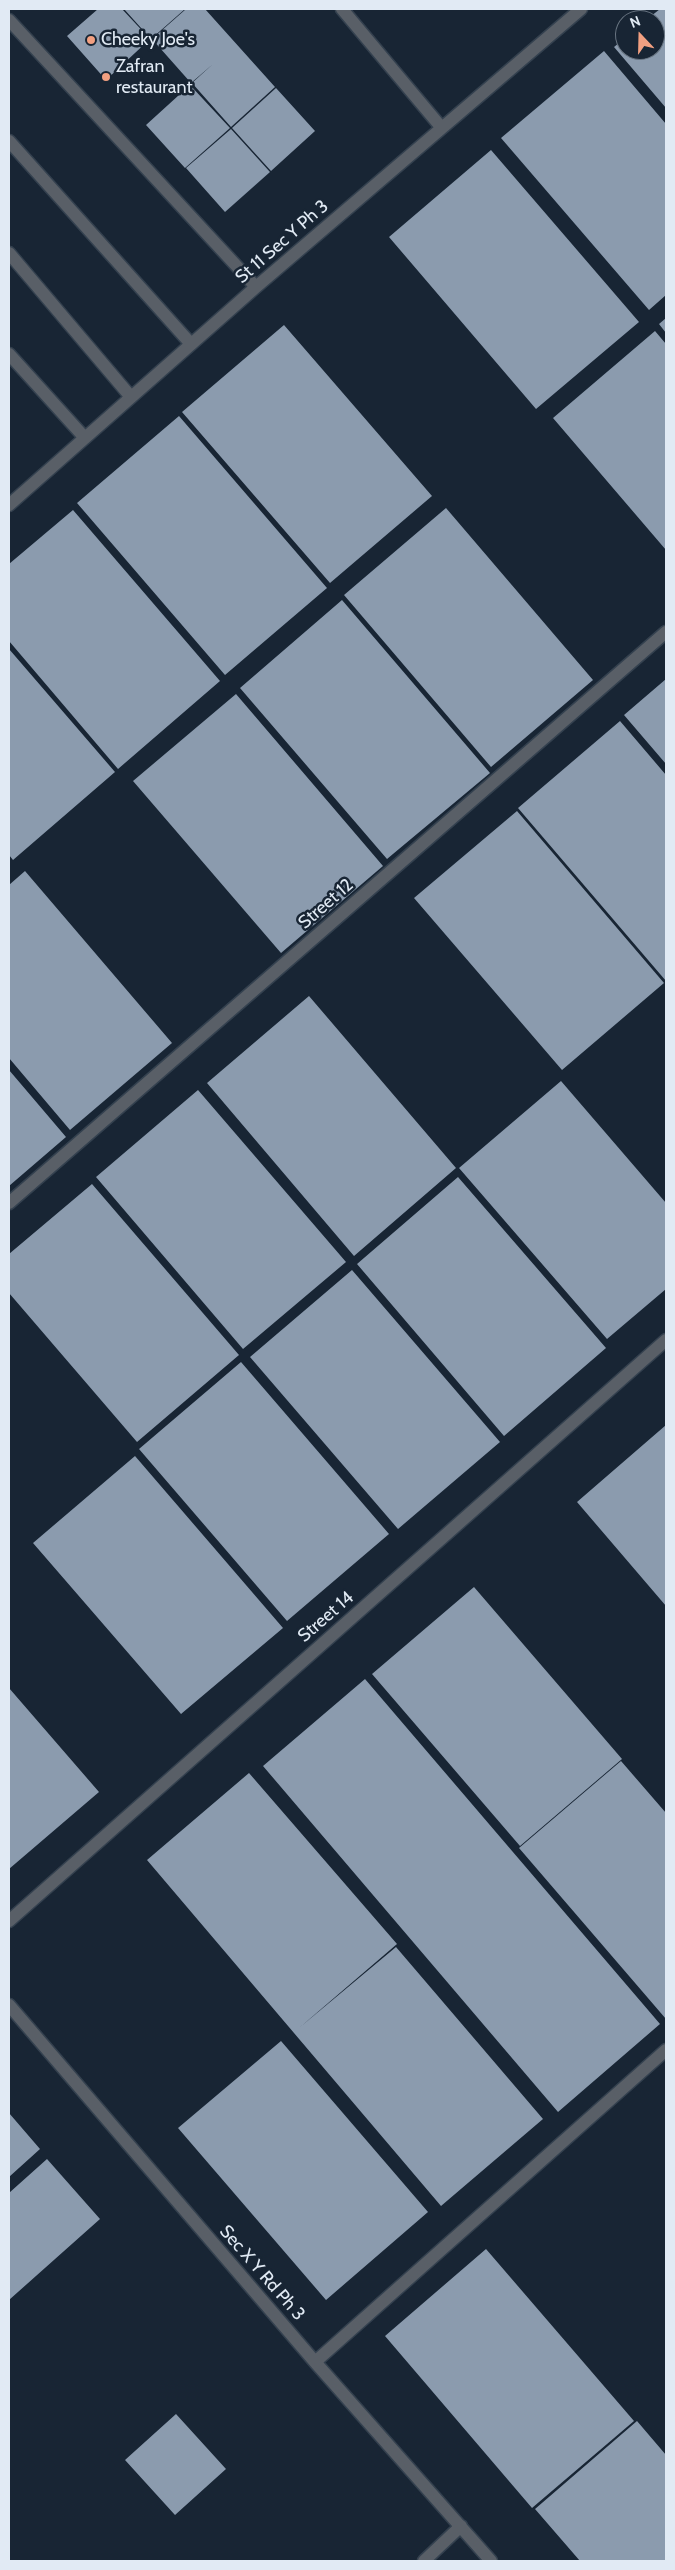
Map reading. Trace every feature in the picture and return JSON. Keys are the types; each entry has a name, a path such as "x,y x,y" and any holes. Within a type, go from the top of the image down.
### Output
{"street":[{"path":"342,9 441,127"},
{"name":"St 11 Sec Y Ph 3","path":"9,505 256,287 581,9"},
{"path":"9,20 256,287"},
{"path":"9,141 191,344"},
{"path":"9,253 131,397"},
{"path":"9,354 85,438"},
{"name":"Street 12","path":"9,1203 666,632"},
{"name":"Street 14","path":"9,1921 666,1340"},
{"name":"Sec X Y Rd Ph 3","path":"9,2005 315,2362 491,2561"},
{"path":"315,2362 666,2050"},
{"path":"424,2561 461,2526"}],"building":[{"path":"98,9 122,9 150,39 106,80 67,36"},
{"path":"124,9 185,9 151,39"},
{"path":"186,9 205,9 275,87 231,127 192,83 213,64 191,83 152,39"},
{"path":"666,9 666,108 625,60 665,60 665,10 659,10"},
{"path":"604,51 666,124 666,295 649,310 501,138"},
{"path":"190,85 230,128 185,168 146,125"},
{"path":"276,88 315,131 271,171 232,128"},
{"path":"231,129 270,172 225,212 186,168"},
{"path":"491,150 639,322 536,409 389,237"},
{"path":"666,318 666,333 659,324"},
{"path":"284,325 432,496 330,583 182,412"},
{"path":"655,331 666,344 666,550 553,418"},
{"path":"179,416 327,588 225,675 77,503"},
{"path":"446,508 593,680 491,767 344,595"},
{"path":"73,510 220,681 118,769 9,641 9,564"},
{"path":"342,600 490,773 387,859 240,688"},
{"path":"9,649 115,772 13,860 9,855"},
{"path":"666,679 666,764 624,715"},
{"path":"236,694 383,866 281,953 133,781"},
{"path":"620,721 666,775 666,981 518,808"},
{"path":"517,811 664,983 562,1070 414,898"},
{"path":"25,871 172,1043 70,1130 9,1058 9,885"},
{"path":"309,996 456,1168 354,1256 207,1083"},
{"path":"9,1070 66,1137 9,1186"},
{"path":"561,1081 666,1203 666,1289 607,1339 459,1168"},
{"path":"198,1090 346,1262 243,1349 96,1177"},
{"path":"458,1177 606,1348 504,1436 357,1264"},
{"path":"92,1184 239,1355 137,1442 9,1293 9,1254"},
{"path":"352,1270 500,1442 398,1529 250,1357"},
{"path":"241,1362 389,1534 287,1621 139,1449"},
{"path":"666,1425 666,1606 577,1502"},
{"path":"135,1456 283,1628 181,1714 33,1543"},
{"path":"474,1587 622,1759 520,1846 372,1674"},
{"path":"365,1679 660,2024 558,2112 263,1766"},
{"path":"9,1688 99,1792 9,1869"},
{"path":"621,1761 666,1813 666,2019 519,1848"},
{"path":"249,1773 397,1944 299,2028 396,1947 543,2119 441,2206 147,1860"},
{"path":"281,2041 428,2212 326,2300 178,2128"},
{"path":"9,2113 40,2149 9,2177"},
{"path":"47,2159 100,2219 9,2300 9,2193"},
{"path":"486,2249 634,2421 532,2508 385,2336"},
{"path":"176,2414 226,2469 175,2515 125,2460"},
{"path":"637,2421 666,2455 666,2561 580,2561 535,2509"}],"place":[{"name":"Cheeky Joe's","path":"91,40"},
{"name":"Zafran restaurant","path":"106,77"}]}
